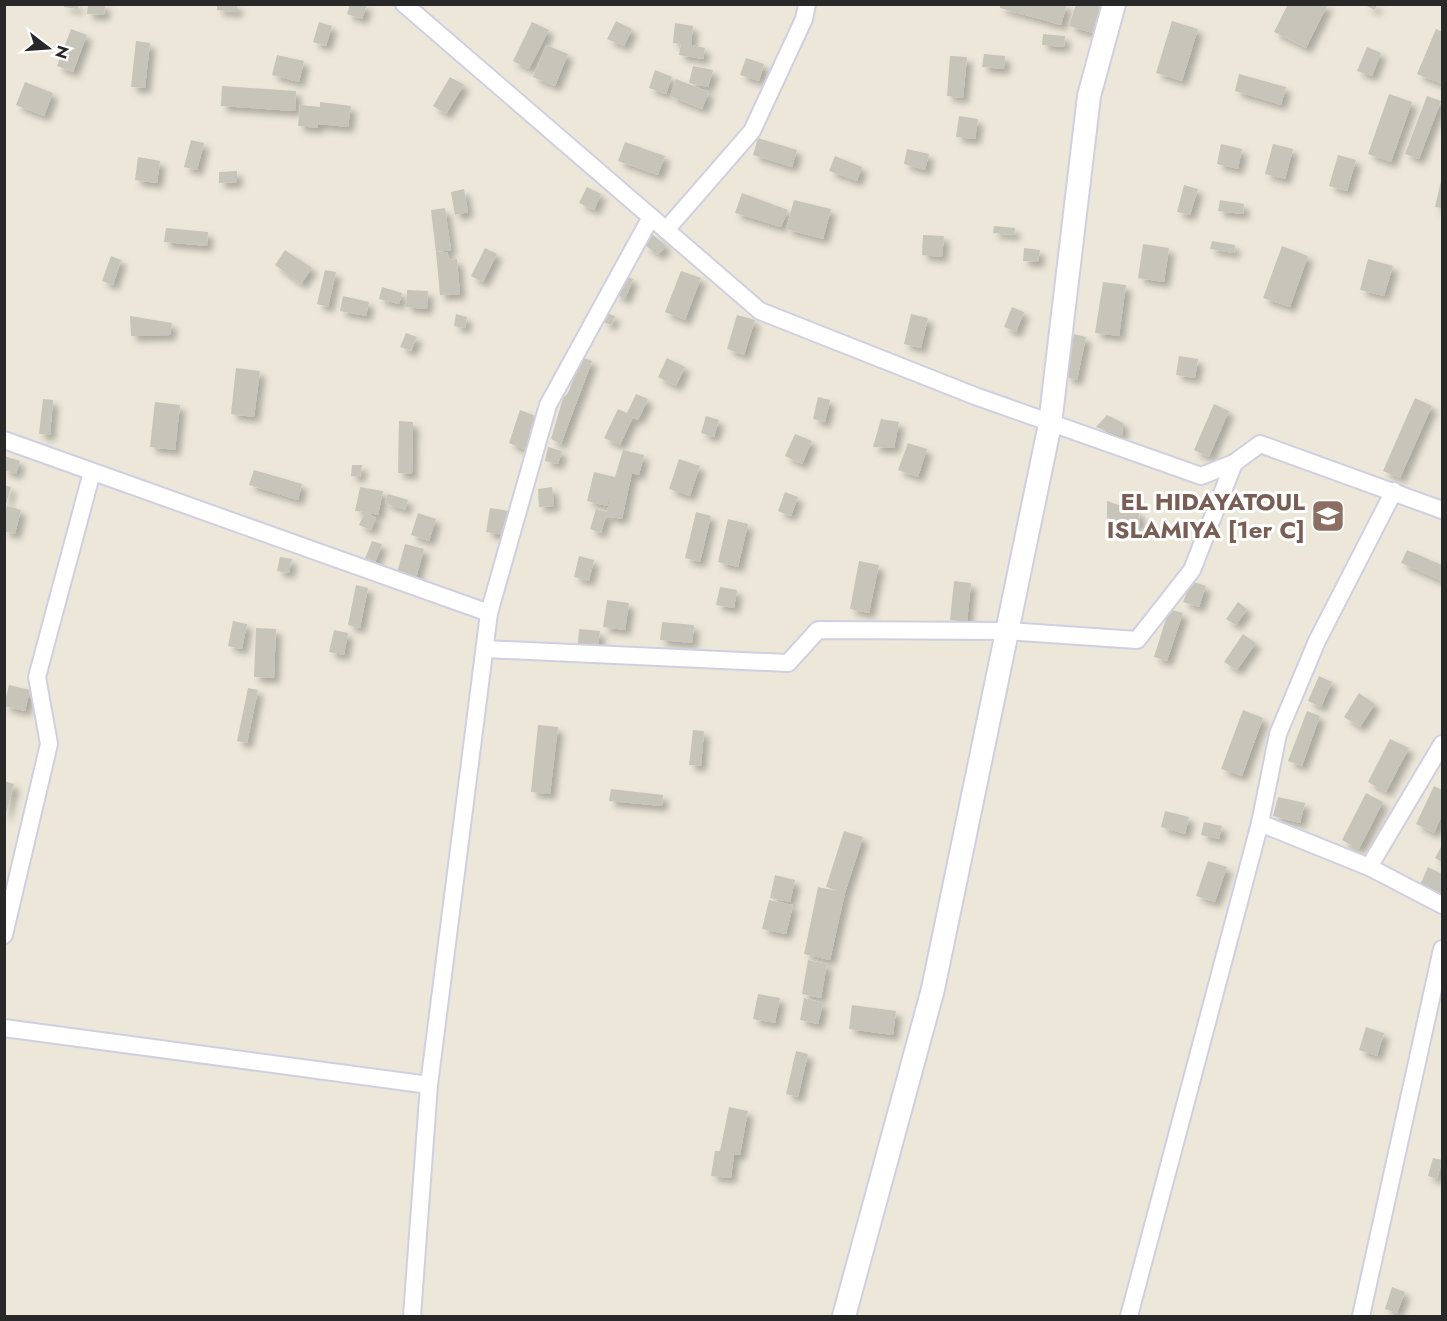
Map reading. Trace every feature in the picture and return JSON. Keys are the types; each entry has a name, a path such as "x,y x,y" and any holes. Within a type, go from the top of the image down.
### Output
{"street":[{"path":"404,4 760,311 1050,424 1201,476 1234,463 1260,444 1443,510"},
{"path":"666,230 752,131 804,19 807,4"},
{"path":"844,1317 933,989 1050,424 1089,96 1114,4"},
{"path":"412,1317 429,1085 489,613 548,405 651,217"},
{"path":"4,440 489,613"},
{"path":"485,649 788,663 818,630 1007,631 1137,640 1192,570 1234,463"},
{"path":"4,935 49,744 37,676 92,472"},
{"path":"1129,1317 1260,823 1278,734 1317,642 1394,491"},
{"path":"1369,867 1443,744"},
{"path":"1260,823 1369,867 1443,905"},
{"path":"1361,1317 1443,949"},
{"path":"4,1028 429,1085"}],"building":[{"path":"64,4 78,4 78,9 64,7"},
{"path":"88,4 105,4 104,15 87,14"},
{"path":"217,4 237,4 237,12 217,10"},
{"path":"350,4 367,4 362,19 347,14"},
{"path":"1000,4 1067,4 1061,25 1000,8"},
{"path":"1076,4 1102,4 1093,33 1069,26"},
{"path":"1288,4 1328,4 1306,48 1274,32"},
{"path":"1363,4 1377,4 1375,10"},
{"path":"616,21 632,29 624,46 607,39"},
{"path":"1172,21 1198,29 1182,81 1156,73"},
{"path":"319,22 332,26 326,46 313,42"},
{"path":"532,22 549,30 529,69 513,61"},
{"path":"675,23 693,26 691,45 705,48 703,59 679,55 681,44 673,43"},
{"path":"71,29 87,35 73,72 57,66"},
{"path":"1436,29 1442,32 1442,84 1417,74"},
{"path":"1043,34 1065,36 1064,47 1042,45"},
{"path":"136,41 150,43 145,88 131,87"},
{"path":"546,45 568,54 555,86 533,77"},
{"path":"1367,47 1381,53 1372,76 1357,71"},
{"path":"984,54 1005,56 1004,69 982,67"},
{"path":"277,55 304,61 299,82 272,75"},
{"path":"950,56 967,57 963,98 947,96"},
{"path":"746,58 764,64 759,81 740,75"},
{"path":"693,66 713,70 708,87 689,83"},
{"path":"655,70 672,77 666,94 649,88"},
{"path":"1239,74 1286,87 1281,105 1235,91"},
{"path":"450,77 464,85 446,114 433,106"},
{"path":"676,79 709,92 702,109 670,96"},
{"path":"25,82 53,93 44,116 16,105"},
{"path":"222,86 296,91 295,111 221,106"},
{"path":"1389,94 1412,102 1391,162 1368,154"},
{"path":"1427,96 1441,101 1419,159 1405,154"},
{"path":"320,102 351,106 348,127 318,124 318,128 298,126 300,105 320,107"},
{"path":"959,116 978,119 975,139 956,137"},
{"path":"758,138 797,150 792,167 753,155"},
{"path":"191,140 204,143 197,170 184,167"},
{"path":"625,142 665,156 658,175 618,161"},
{"path":"1221,144 1242,149 1238,169 1217,164"},
{"path":"1273,144 1293,149 1285,179 1265,174"},
{"path":"907,149 929,154 925,170 904,164"},
{"path":"1338,155 1356,160 1347,191 1329,186"},
{"path":"835,156 862,167 857,181 829,171"},
{"path":"138,157 160,161 157,183 135,180"},
{"path":"237,171 237,182 219,183 219,172"},
{"path":"1442,177 1442,208 1435,207"},
{"path":"1184,185 1198,189 1190,215 1177,212"},
{"path":"587,187 601,194 594,210 579,203"},
{"path":"464,189 468,212 455,215 451,192"},
{"path":"742,193 788,210 781,227 735,213"},
{"path":"794,200 831,209 823,239 786,229"},
{"path":"1220,200 1244,204 1243,214 1218,211"},
{"path":"445,208 451,250 436,252 431,210"},
{"path":"994,226 1015,228 1014,235 993,233"},
{"path":"166,228 208,232 207,246 164,242"},
{"path":"652,234 666,246 658,255 644,244"},
{"path":"923,235 944,236 942,257 922,255"},
{"path":"1212,241 1235,245 1234,253 1210,249"},
{"path":"1143,244 1169,248 1164,282 1138,278"},
{"path":"1282,246 1308,256 1290,307 1263,298"},
{"path":"485,248 497,254 483,282 471,276"},
{"path":"1024,248 1040,250 1038,262 1023,261"},
{"path":"285,250 312,268 301,284 275,265"},
{"path":"436,252 447,252 450,260 457,259 460,294 440,295"},
{"path":"111,256 121,260 113,285 102,281"},
{"path":"1368,259 1393,266 1384,296 1360,290"},
{"path":"325,270 336,272 328,307 317,304"},
{"path":"681,271 701,278 685,320 665,312"},
{"path":"622,275 633,279 625,299 615,294"},
{"path":"1103,282 1126,285 1119,336 1095,333"},
{"path":"382,287 402,293 399,304 379,299"},
{"path":"407,290 428,291 427,309 406,307"},
{"path":"343,296 369,302 366,316 340,311"},
{"path":"1012,307 1024,312 1016,332 1004,327"},
{"path":"607,313 615,316 611,325 603,322"},
{"path":"456,314 467,317 465,328 454,326"},
{"path":"911,314 928,318 921,348 904,344"},
{"path":"737,315 755,320 744,355 727,349"},
{"path":"130,316 172,323 170,335 131,336"},
{"path":"406,333 417,337 411,351 400,347"},
{"path":"1074,334 1086,337 1077,380 1066,377"},
{"path":"1179,356 1198,359 1195,378 1176,375"},
{"path":"582,357 592,361 561,444 551,439 563,398 568,393"},
{"path":"667,358 685,367 676,386 658,377"},
{"path":"236,368 260,371 254,417 231,414"},
{"path":"636,394 648,399 638,420 633,417 620,445 604,438 618,409 627,413"},
{"path":"818,397 830,400 825,422 813,419"},
{"path":"1415,398 1432,406 1400,478 1383,471"},
{"path":"43,399 53,400 50,435 39,434"},
{"path":"155,402 180,405 175,450 150,447"},
{"path":"1214,404 1229,411 1209,457 1194,450"},
{"path":"520,410 541,418 529,451 509,443"},
{"path":"1107,415 1123,423 1122,436 1096,427"},
{"path":"706,416 719,420 714,437 701,433"},
{"path":"881,419 899,422 894,448 873,447"},
{"path":"399,421 413,422 412,474 398,473"},
{"path":"795,434 812,441 802,464 785,456"},
{"path":"908,443 927,449 918,477 898,470"},
{"path":"548,447 562,451 558,464 545,461"},
{"path":"623,450 644,455 639,475 632,473 622,519 606,516 601,533 590,529 596,509 607,512 614,482 607,506 587,501 594,472 615,477"},
{"path":"4,456 20,461 16,474 4,470"},
{"path":"679,459 700,466 690,496 669,489"},
{"path":"352,465 362,465 360,477 351,476"},
{"path":"254,470 302,484 298,500 249,485"},
{"path":"4,485 11,487 5,507 4,507"},
{"path":"360,487 383,491 378,515 355,511"},
{"path":"552,487 554,506 539,507 538,489"},
{"path":"785,492 798,497 791,516 778,511"},
{"path":"388,494 408,500 405,510 385,503"},
{"path":"1107,501 1139,512 1140,527 1107,518"},
{"path":"7,506 21,510 15,534 4,531 4,514"},
{"path":"490,508 509,511 505,535 486,532"},
{"path":"365,512 376,518 371,530 359,525"},
{"path":"696,512 711,516 700,562 685,558"},
{"path":"418,513 436,519 429,541 411,535"},
{"path":"728,519 748,524 738,567 718,562"},
{"path":"372,541 382,544 374,565 364,561"},
{"path":"405,544 424,549 416,578 397,573"},
{"path":"1407,550 1442,565 1442,581 1401,563"},
{"path":"579,556 594,560 589,581 574,577"},
{"path":"280,557 292,559 289,573 277,571"},
{"path":"859,561 879,565 869,613 850,609"},
{"path":"954,581 971,583 967,622 950,620"},
{"path":"1191,581 1206,586 1199,607 1183,602"},
{"path":"356,585 368,588 360,628 348,625"},
{"path":"720,587 737,590 734,608 716,605"},
{"path":"607,600 629,603 625,630 603,627"},
{"path":"1238,602 1247,609 1236,625 1226,619"},
{"path":"1169,609 1183,613 1167,661 1154,657"},
{"path":"233,621 247,624 242,649 228,646"},
{"path":"662,622 694,625 692,643 660,640"},
{"path":"256,628 276,629 274,678 254,677"},
{"path":"579,629 600,631 598,646 578,644"},
{"path":"334,630 348,633 344,655 329,652"},
{"path":"1243,634 1256,643 1237,670 1224,662"},
{"path":"1319,676 1332,682 1321,707 1308,701"},
{"path":"9,685 30,690 25,711 4,706"},
{"path":"248,688 258,690 247,743 237,741"},
{"path":"1359,693 1375,704 1360,727 1344,717"},
{"path":"1243,710 1263,718 1242,776 1221,769"},
{"path":"1307,711 1320,716 1302,766 1288,761"},
{"path":"538,725 558,727 550,794 531,792"},
{"path":"693,730 704,731 701,766 689,765"},
{"path":"1390,739 1409,748 1386,792 1368,782"},
{"path":"4,781 14,784 5,817 4,817"},
{"path":"1434,786 1442,790 1442,815 1434,833 1416,824"},
{"path":"611,789 663,795 662,806 609,801"},
{"path":"1366,793 1383,802 1359,849 1342,840"},
{"path":"1278,797 1305,803 1300,823 1273,816"},
{"path":"1165,811 1189,817 1185,834 1161,827"},
{"path":"1204,822 1222,826 1219,839 1201,835"},
{"path":"844,831 863,837 845,893 830,960 804,954 818,887 842,892 826,887"},
{"path":"1442,845 1442,862 1435,858"},
{"path":"1208,861 1227,867 1215,902 1196,896"},
{"path":"1428,867 1442,874 1442,895 1420,885"},
{"path":"775,875 795,880 790,902 770,898"},
{"path":"769,900 793,905 786,934 762,929"},
{"path":"808,960 827,964 821,998 802,994"},
{"path":"758,994 780,998 775,1023 753,1019"},
{"path":"804,998 823,1003 818,1024 800,1020"},
{"path":"852,1005 896,1011 893,1035 849,1029"},
{"path":"1366,1027 1384,1033 1377,1056 1359,1050"},
{"path":"796,1051 808,1054 798,1097 786,1094"},
{"path":"729,1107 748,1111 740,1155 734,1154 731,1178 711,1176 715,1151 720,1151"},
{"path":"1433,1158 1442,1160 1437,1179 1428,1176"},
{"path":"1392,1287 1405,1292 1397,1313 1385,1309"}],"place":[{"name":"EL HIDAYATOUL ISLAMIYA [1er C]","path":"1328,516"}]}
